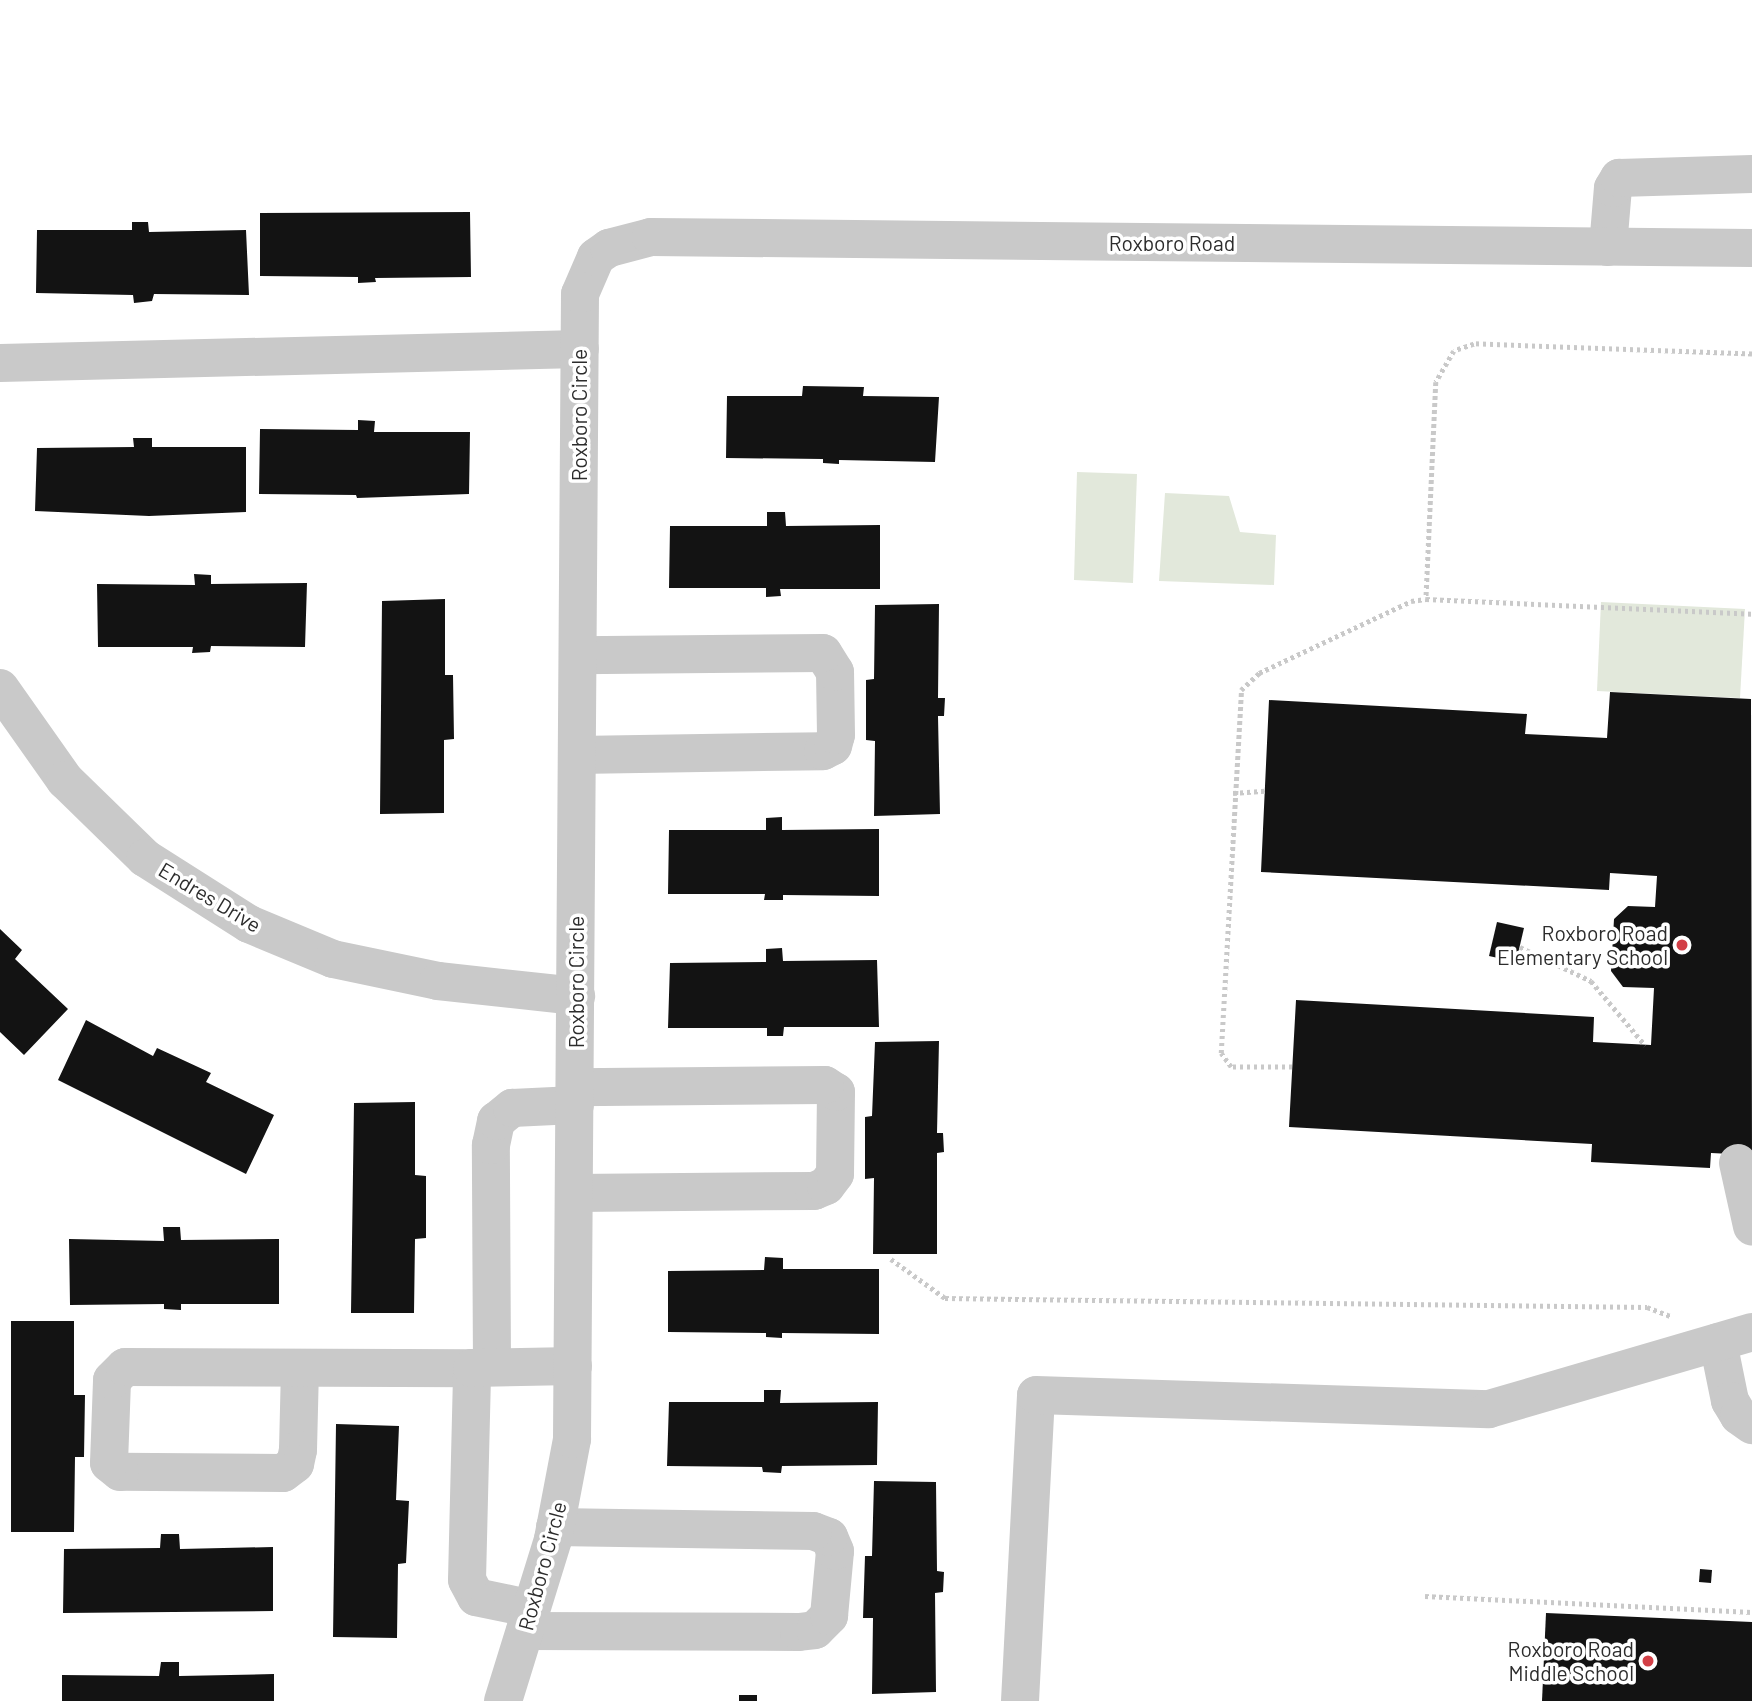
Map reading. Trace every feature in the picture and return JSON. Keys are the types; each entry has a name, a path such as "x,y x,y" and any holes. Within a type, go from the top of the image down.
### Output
{"street":[{"path":"1608,247 1613,188 1619,178 1752,174"},
{"name":"Roxboro Road","path":"596,257 609,248 651,237 1752,248"},
{"name":"Roxboro Circle","path":"503,1701 555,1527 572,1439 580,294 596,257"},
{"path":"0,363 580,349"},
{"path":"577,755 823,751 833,746 836,735 835,672 823,653 578,655"},
{"name":"Endres Drive","path":"0,688 65,779 145,858 249,924 333,959 438,981 576,996"},
{"path":"555,1527 813,1531 829,1537 835,1551 829,1616 816,1630 799,1632 527,1619 476,1597 467,1580 482,1368 491,1145 496,1121 512,1108 575,1096 825,1085 836,1092 835,1174 826,1186 814,1191 574,1193"},
{"path":"1738,1163 1752,1226"},
{"path":"1020,1701 1036,1395 1489,1409 1720,1341 1730,1401 1739,1416 1752,1425"},
{"path":"300,1368 298,1450 295,1464 283,1473 120,1472 109,1463 111,1380 125,1367 573,1366"}],"path":[{"path":"1426,599 1436,382 1454,351 1474,344 1752,354"},
{"path":"1292,1068 1231,1067 1222,1053 1237,704 1248,681 1411,601 1426,599 1752,614"},
{"path":"1233,793 1265,792"},
{"path":"1520,947 1591,981 1645,1045"},
{"path":"891,1259 945,1298 1647,1307 1670,1315 1720,1341"},
{"path":"1425,1596 1752,1612"}],"shaded area":[{"path":"1077,472 1137,474 1133,583 1074,580"},
{"path":"1165,493 1229,496 1240,532 1276,535 1274,585 1159,581"},
{"path":"1601,602 1745,609 1740,698 1597,691"}],"building":[{"path":"470,212 471,277 375,278 376,282 358,283 358,277 260,276 260,213"},
{"path":"132,222 148,222 149,232 246,230 249,295 154,294 152,301 134,303 133,295 36,293 37,230 132,230"},
{"path":"803,386 864,387 863,396 939,397 935,462 839,460 839,464 823,463 823,459 726,458 727,396 802,396"},
{"path":"358,420 375,421 374,432 470,432 469,494 357,498 356,495 259,494 260,429 358,430"},
{"path":"133,438 152,438 152,447 246,447 246,512 149,516 35,511 37,448 134,447"},
{"path":"767,512 785,512 786,526 880,525 880,589 780,589 781,596 766,597 766,588 669,588 670,526 767,526"},
{"path":"194,574 211,575 211,584 307,583 305,647 211,646 210,652 192,653 193,647 98,647 97,584 195,585"},
{"path":"445,599 445,675 453,675 454,739 444,740 444,813 380,814 382,601"},
{"path":"939,604 938,698 945,698 944,716 938,716 940,814 874,816 875,741 866,740 866,680 874,679 875,605"},
{"name":"Roxboro Road Elementary School","path":"1610,692 1751,699 1752,1155 1711,1153 1710,1168 1591,1162 1592,1144 1289,1127 1296,1000 1594,1017 1593,1042 1651,1045 1654,988 1623,987 1611,971 1614,919 1628,906 1655,907 1657,876 1610,873 1609,890 1261,872 1269,700 1527,714 1525,734 1607,738"},
{"path":"782,817 782,830 879,829 879,896 783,895 783,900 764,900 765,894 668,894 669,830 766,830 766,818"},
{"path":"1497,922 1524,928 1516,962 1489,956"},
{"path":"0,929 22,950 15,959 68,1009 24,1055 0,1032"},
{"path":"782,948 783,961 877,960 879,1027 784,1027 783,1036 767,1036 767,1028 668,1028 670,963 766,962 766,949"},
{"path":"86,1020 153,1056 157,1048 211,1073 206,1082 274,1115 246,1174 58,1080"},
{"path":"939,1041 937,1133 943,1133 944,1152 937,1153 937,1254 873,1254 874,1178 865,1179 865,1117 872,1116 875,1042"},
{"path":"415,1102 415,1175 426,1176 426,1238 415,1239 414,1313 351,1313 354,1103"},
{"path":"163,1227 180,1227 181,1240 279,1239 279,1304 181,1304 181,1310 164,1309 164,1304 70,1305 69,1239 164,1241"},
{"path":"765,1257 783,1258 783,1269 879,1269 879,1334 782,1333 782,1338 766,1337 766,1333 668,1332 668,1271 764,1270"},
{"path":"11,1321 74,1321 74,1395 85,1395 84,1457 75,1457 74,1532 11,1532"},
{"path":"764,1390 781,1390 780,1403 878,1402 877,1465 782,1466 781,1473 763,1472 762,1467 667,1466 669,1402 764,1402"},
{"path":"336,1424 399,1426 396,1500 409,1501 406,1563 398,1564 397,1638 333,1637"},
{"path":"874,1481 936,1482 937,1571 944,1572 943,1592 935,1593 936,1692 872,1694 873,1618 863,1618 865,1556 872,1556"},
{"path":"161,1534 179,1534 180,1549 273,1547 273,1611 63,1613 64,1549 160,1548"},
{"path":"1700,1569 1712,1570 1711,1583 1699,1582"},
{"name":"Roxboro Road Middle School","path":"1546,1613 1752,1622 1752,1701 1542,1701"},
{"path":"161,1662 179,1662 179,1676 274,1674 274,1701 62,1701 62,1675 159,1676"},
{"path":"739,1695 757,1695 757,1701 739,1701"}],"place":[{"name":"Roxboro Road Elementary School","path":"1682,945"},
{"name":"Roxboro Road Middle School","path":"1648,1661"}]}
